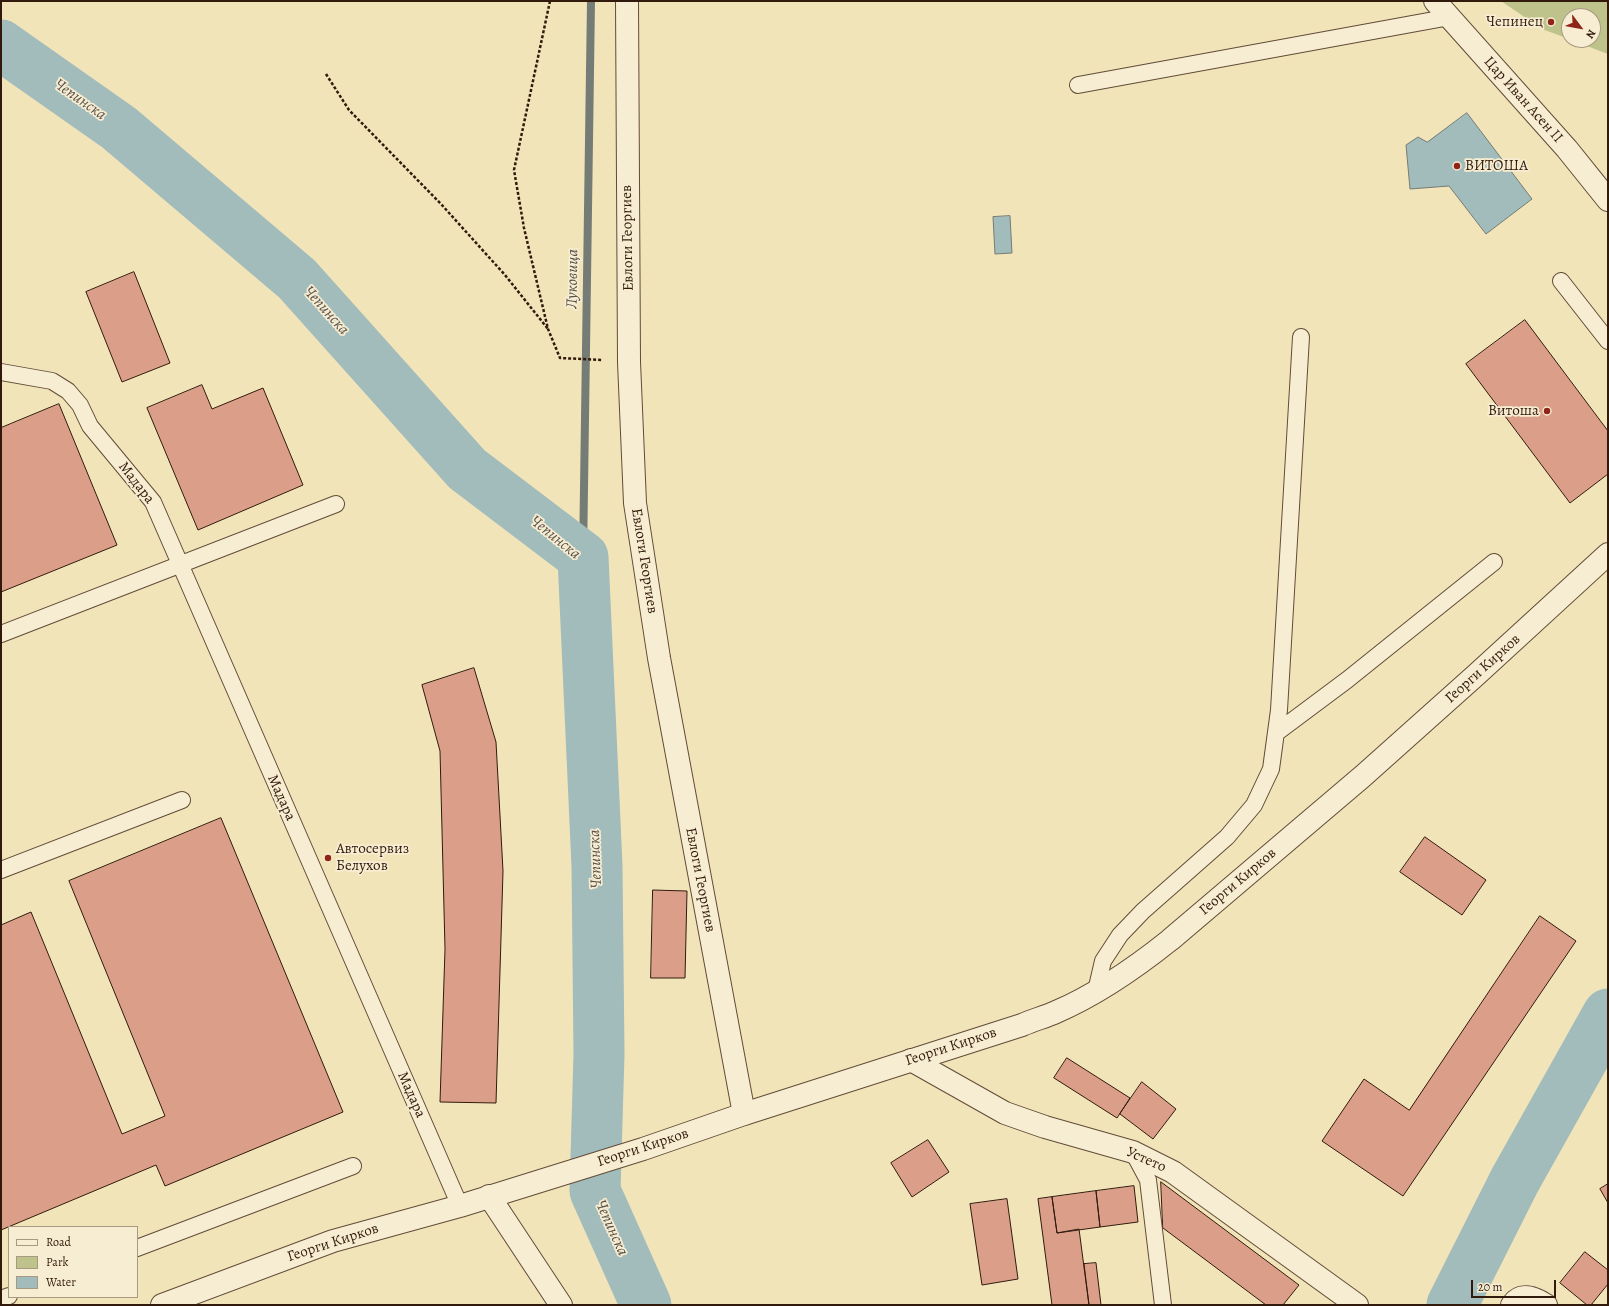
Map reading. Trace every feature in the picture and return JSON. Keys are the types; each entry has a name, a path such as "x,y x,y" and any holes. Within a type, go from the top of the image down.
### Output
{"street":[{"name":"Евлоги Георгиев","path":"627,1 629,362 634,503 659,658 744,1114"},
{"name":"Цар Иван Асен II","path":"1435,1 1567,149 1608,200"},
{"name":"Георги Кирков","path":"162,1305 333,1241 460,1206 643,1149 744,1114 1022,1025 1057,1011 1096,991 1138,965 1170,940 1363,776 1476,676 1608,554"},
{"name":"Устето","path":"911,1060 1005,1113 1045,1127 1133,1152 1172,1172 1357,1305"},
{"path":"497,1194 561,1305"},
{"path":"1513,1304 1525,1296 1536,1298 1546,1305"}],"lane":[{"path":"1078,84 1450,17"},
{"path":"1561,281 1608,341"},
{"path":"1096,991 1103,961 1120,935 1143,911 1227,837 1254,804 1271,769 1280,702 1301,337"},
{"name":"Мадара","path":"1,372 52,381 68,390 80,405 90,426 153,502 179,565 460,1206"},
{"path":"1,634 336,504"},
{"path":"1276,733 1347,680 1494,562"},
{"path":"1,870 182,800"},
{"path":"1133,1152 1148,1180 1163,1305"},
{"path":"138,1248 353,1166"}],"path":[{"path":"550,1 514,170 524,228 548,329 560,358 606,360"},
{"path":"326,74 349,110 441,204 505,275 548,329"}],"green space":[{"name":"Чепинец","path":"1501,1 1608,1 1608,54 1592,48 1601,48 1601,8 1561,8 1561,36 1542,29"}],"water":[{"name":"ВИТОША","path":"1467,113 1532,199 1486,234 1449,186 1410,189 1406,145 1418,137 1427,142"},
{"path":"1010,216 1012,253 995,254 993,217"}],"building":[{"path":"134,272 170,363 122,382 86,292"},
{"path":"1525,320 1608,431 1608,474 1570,503 1466,364"},
{"path":"202,385 212,409 263,388 303,485 198,530 147,408"},
{"path":"59,404 117,545 1,592 1,428"},
{"path":"474,668 496,742 503,871 496,1103 440,1102 445,949 440,751 422,685"},
{"path":"221,818 343,1112 165,1186 156,1165 1,1230 1,925 31,912 122,1134 165,1116 69,881"},
{"path":"1425,837 1486,880 1462,915 1400,872"},
{"path":"653,890 687,891 685,978 651,978"},
{"path":"1540,916 1576,941 1403,1196 1322,1141 1364,1079 1409,1110"},
{"path":"1067,1058 1130,1098 1117,1118 1054,1078"},
{"path":"1142,1082 1176,1109 1153,1139 1120,1114"},
{"path":"928,1140 949,1172 912,1197 891,1163"},
{"path":"1161,1182 1299,1285 1283,1305 1266,1305 1163,1228"},
{"path":"1608,1184 1608,1203 1600,1189"},
{"path":"1134,1186 1138,1222 1100,1227 1096,1191"},
{"path":"1096,1191 1100,1227 1057,1233 1052,1197"},
{"path":"1052,1197 1057,1233 1079,1229 1089,1305 1052,1305 1038,1199"},
{"path":"1007,1199 1018,1279 982,1285 970,1204"},
{"path":"1585,1252 1608,1270 1608,1284 1591,1305 1587,1305 1560,1283"},
{"path":"1096,1263 1101,1305 1089,1305 1084,1264"}],"waterway":[{"name":"Луковица","path":"583,557 591,1"},
{"name":"Чепинска","path":"1,45 119,128 297,279 467,469 583,557 597,866 599,1054 595,1191 646,1305"},
{"path":"1452,1305 1515,1180 1608,1014"}],"place":[{"name":"Чепинец","path":"1551,22"},
{"name":"ВИТОША","path":"1457,166"},
{"name":"Витоша","path":"1547,411"},
{"name":"Автосервиз Белухов","path":"328,858"}]}
